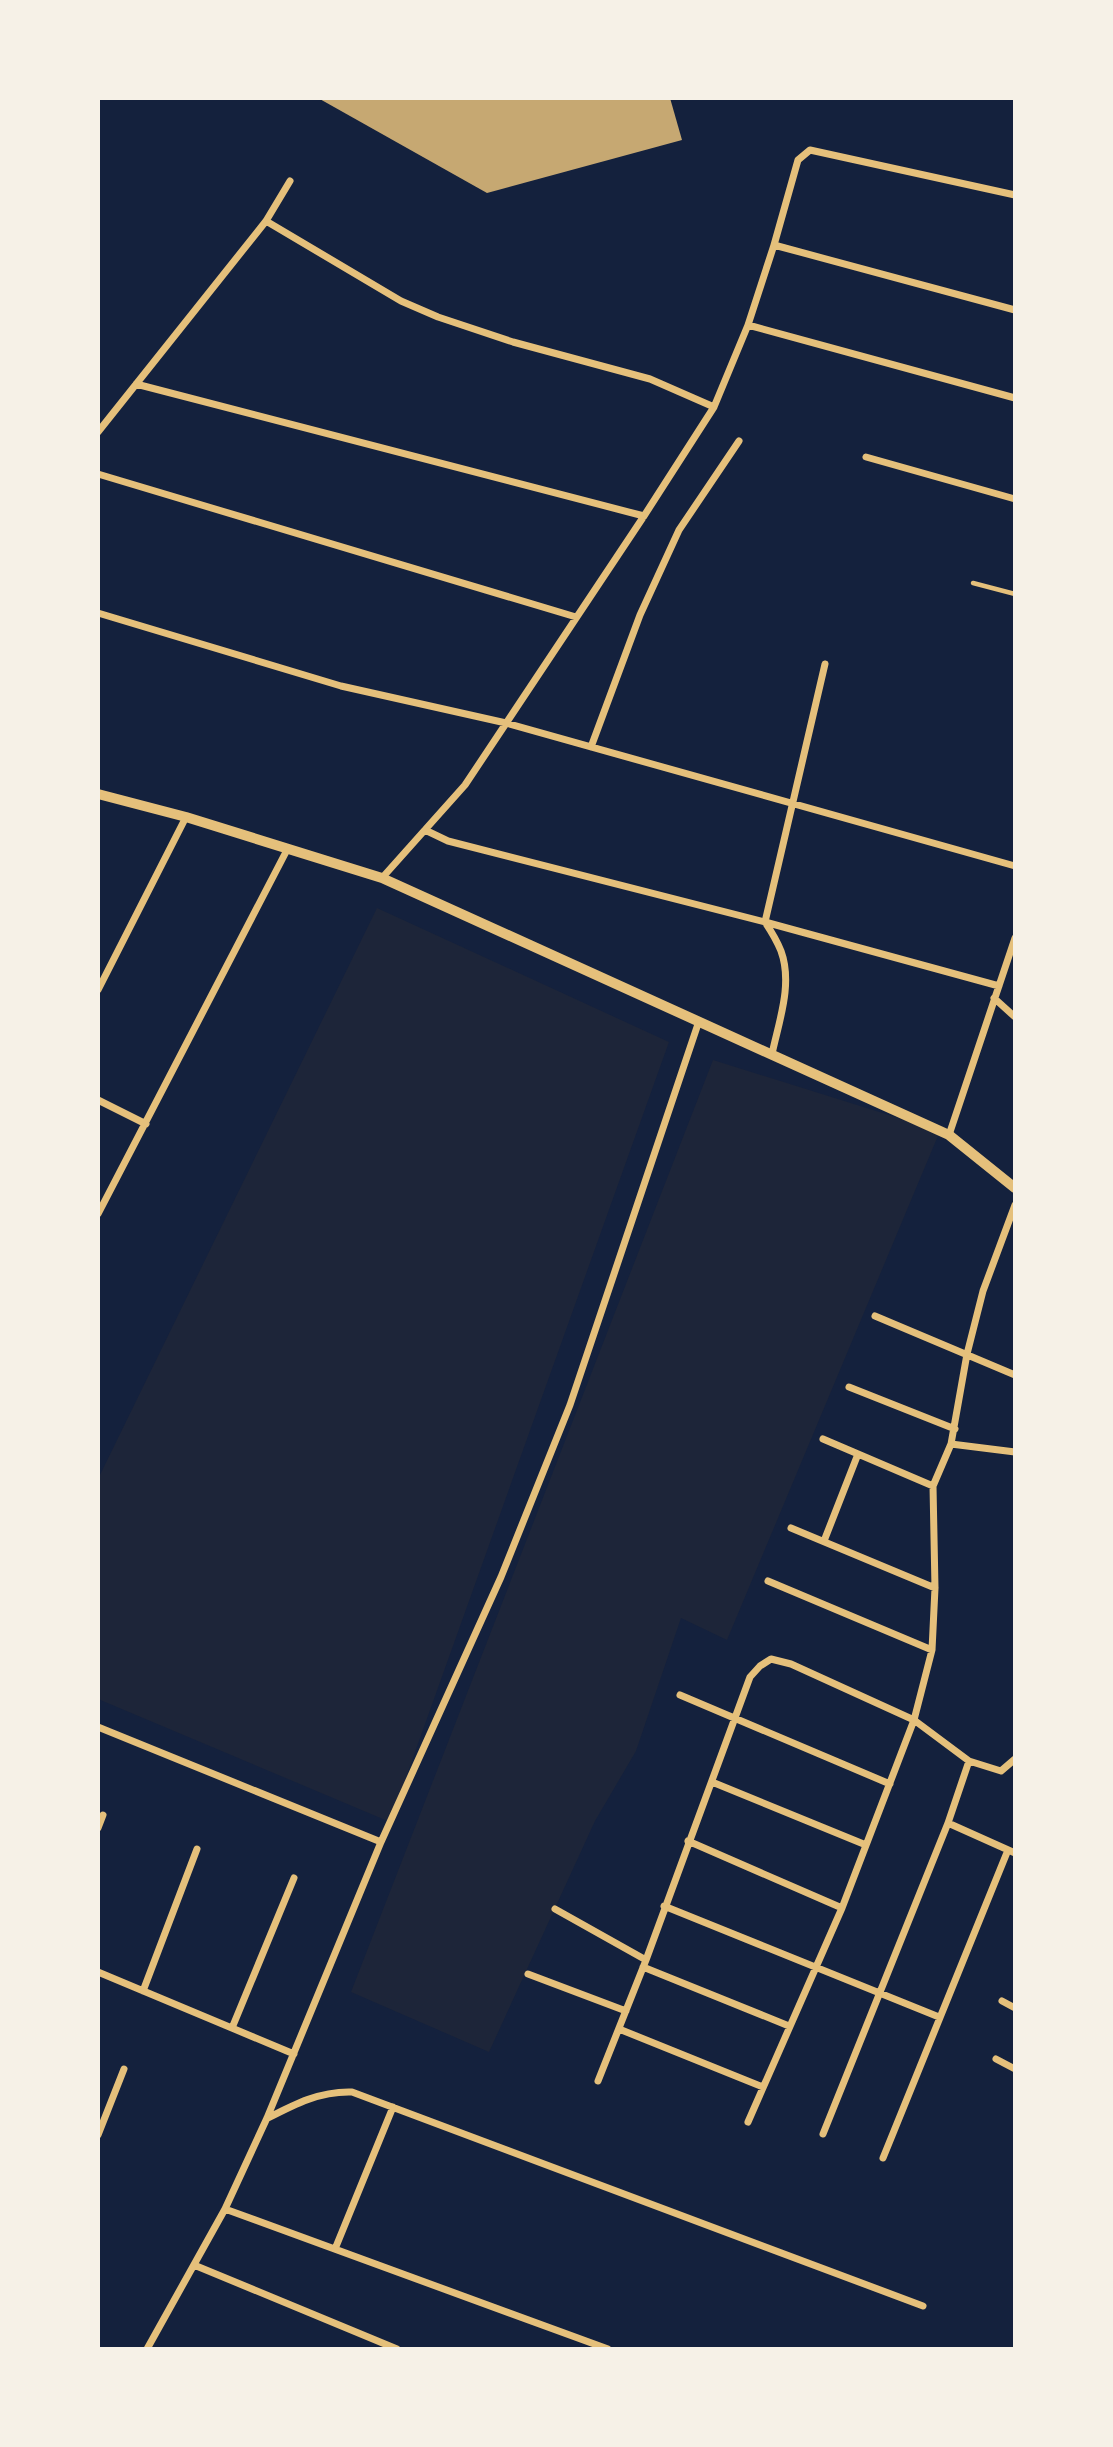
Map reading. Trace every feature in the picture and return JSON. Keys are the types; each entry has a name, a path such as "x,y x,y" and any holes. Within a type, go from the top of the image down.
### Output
{"street":[{"path":"382,878 465,785 714,407 748,325 798,160 810,150 1015,195"},
{"path":"98,432 266,221 290,181"},
{"path":"266,221 401,301 438,317 513,342 650,379 714,407"},
{"path":"774,245 1015,310"},
{"path":"748,325 1015,398"},
{"path":"136,384 644,516"},
{"path":"591,747 640,615 679,530 739,441"},
{"path":"866,457 1015,499"},
{"path":"98,474 576,617"},
{"path":"98,614 341,686 506,723 1015,866"},
{"path":"772,1054 786,987 785,965 780,949 765,922 825,664"},
{"path":"98,794 186,817 382,878 949,1135 1015,1188"},
{"path":"98,990 186,817"},
{"path":"425,830 448,841 765,922 999,986"},
{"path":"98,1214 288,848"},
{"path":"949,1135 1015,938"},
{"path":"994,998 1015,1017"},
{"path":"148,2349 225,2209 267,2118 381,1842 501,1577 570,1405 699,1021"},
{"path":"98,1100 146,1124"},
{"path":"748,2122 842,1908 914,1720 932,1650 935,1588 933,1486 955,1429 967,1354 984,1291 1015,1205"},
{"path":"875,1316 1015,1375"},
{"path":"849,1387 955,1429"},
{"path":"823,1439 933,1486"},
{"path":"951,1444 1015,1452"},
{"path":"824,1541 858,1454"},
{"path":"791,1528 935,1588"},
{"path":"768,1581 932,1650"},
{"path":"598,2081 750,1677 760,1666 771,1659 791,1664 914,1720 969,1762 1002,1771 1015,1759"},
{"path":"680,1695 890,1784"},
{"path":"98,1727 381,1842"},
{"path":"823,2134 948,1823 969,1762"},
{"path":"712,1782 866,1845"},
{"path":"98,1828 103,1815"},
{"path":"883,2158 939,2017 1011,1852 948,1823"},
{"path":"688,1842 842,1908"},
{"path":"143,1991 197,1849"},
{"path":"232,2028 294,1878"},
{"path":"664,1906 939,2017"},
{"path":"555,1909 644,1963 789,2026"},
{"path":"98,1972 294,2054"},
{"path":"528,1973 625,2011"},
{"path":"1002,2001 1015,2008"},
{"path":"619,2029 763,2087"},
{"path":"996,2059 1015,2068"},
{"path":"98,2135 124,2068"},
{"path":"267,2118 302,2100 336,2092 352,2092 923,2306"},
{"path":"335,2249 393,2107"},
{"path":"225,2209 608,2349"},
{"path":"194,2265 397,2349"}],"lane":[{"path":"973,583 1015,594"}],"shaded area":[{"path":"377,908 669,1042 390,1822 98,1699 98,1479"},
{"path":"713,1060 940,1131 727,1640 681,1618 636,1751 595,1821 489,2052 351,1992"}],"building":[{"path":"318,98 670,98 682,140 487,193"}]}
